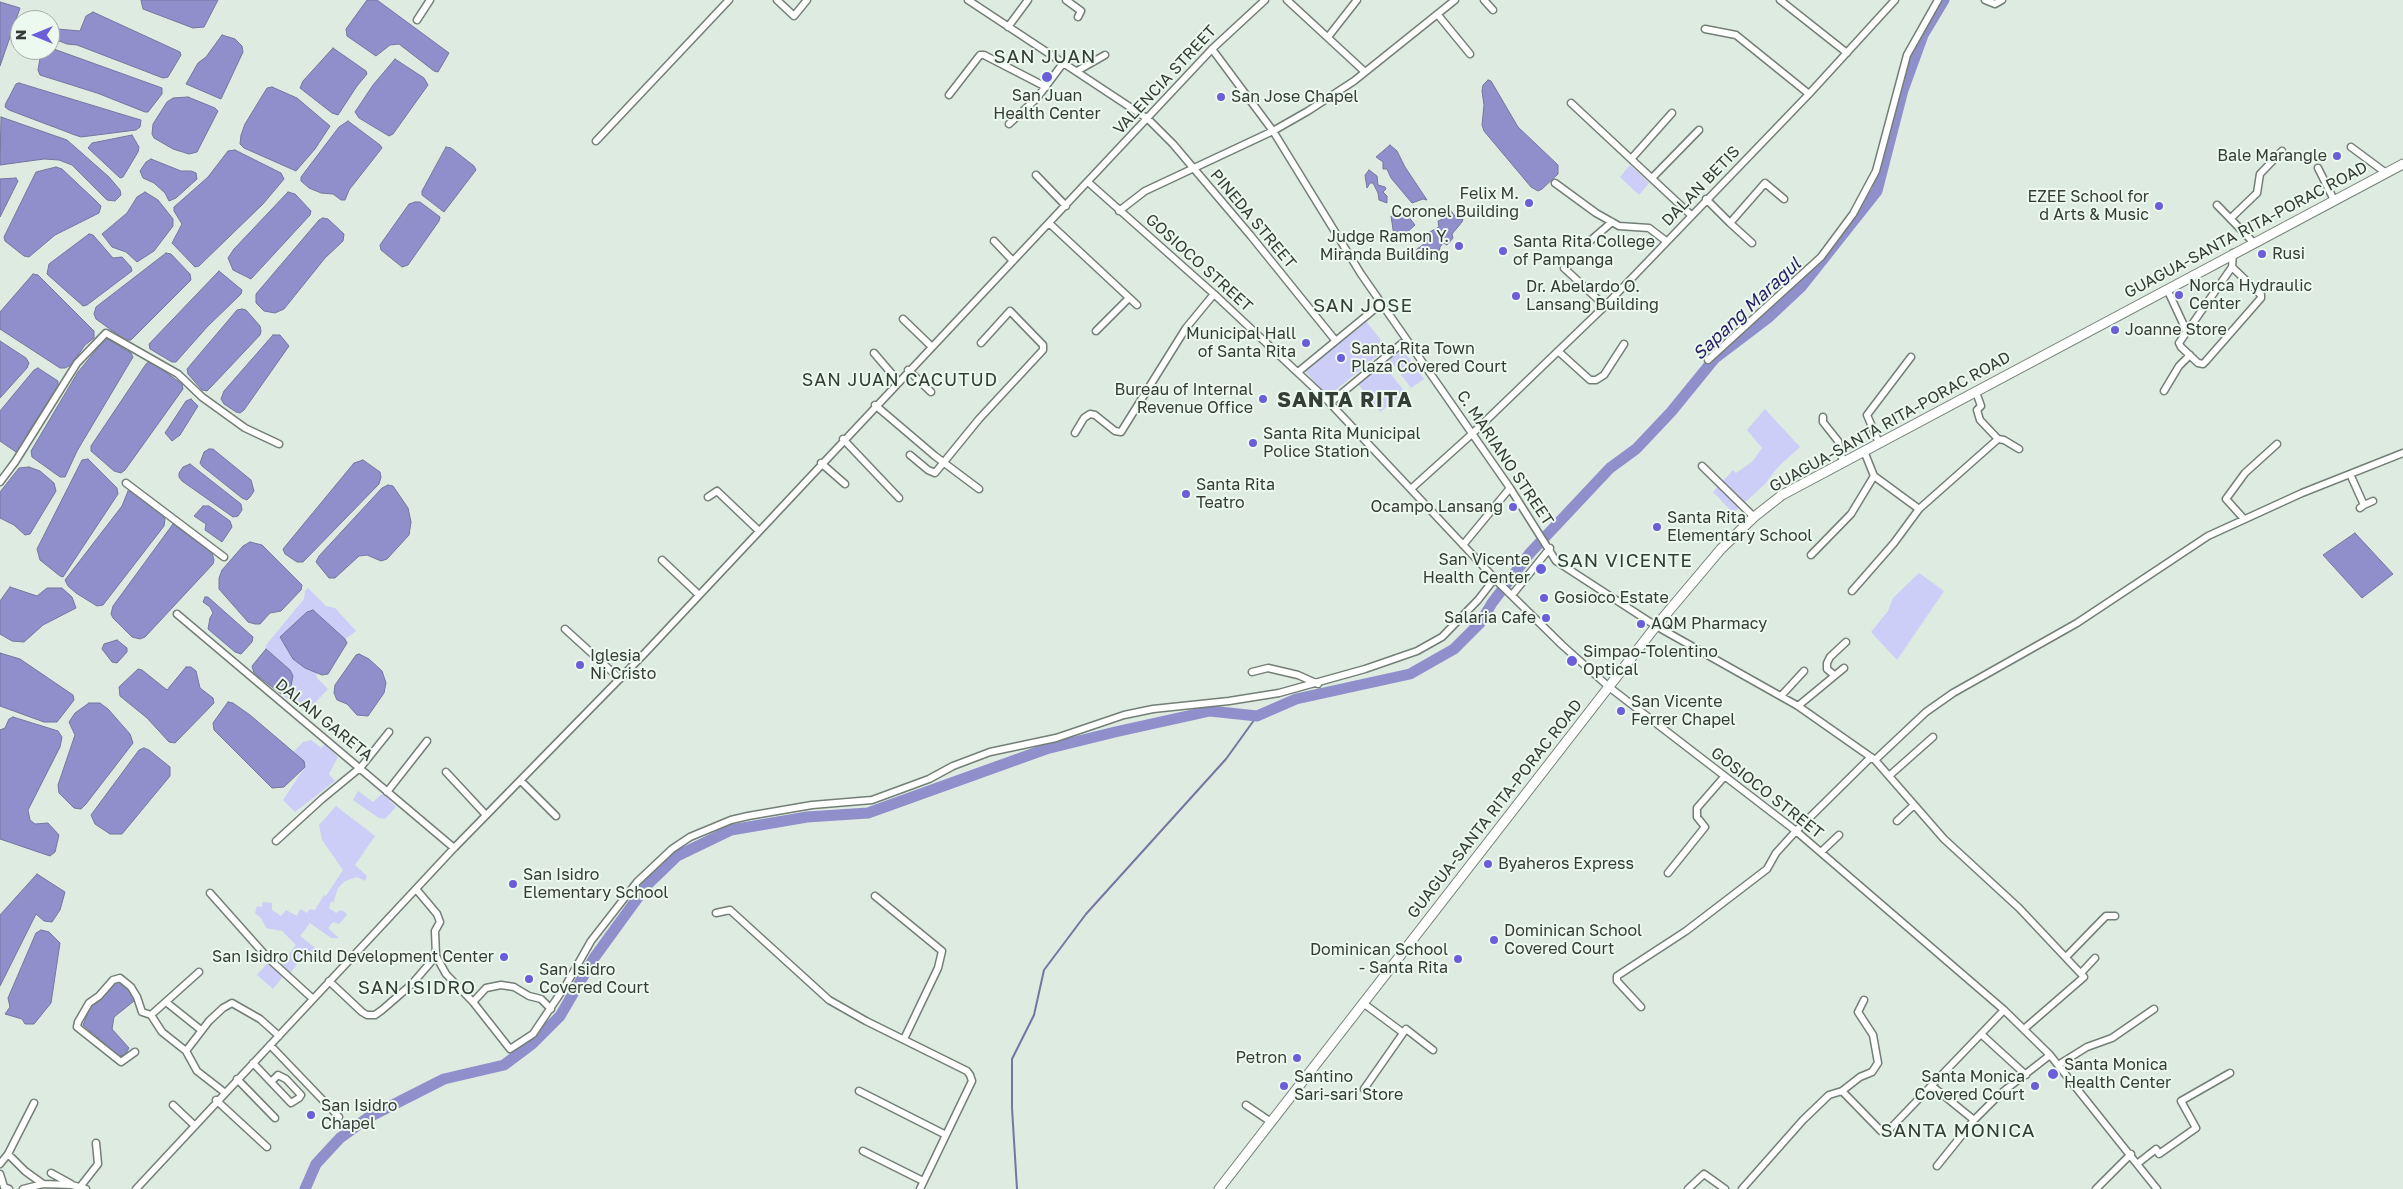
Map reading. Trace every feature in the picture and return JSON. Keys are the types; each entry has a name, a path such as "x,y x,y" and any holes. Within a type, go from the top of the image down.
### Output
{"main road":[{"name":"GUAGUA-SANTA RITA-PORAC ROAD","path":"1219,1189 1656,626 1721,549 1754,517 1782,495 2233,252 2403,164"}],"street":[{"path":"417,20 430,0"},
{"path":"596,141 729,0"},
{"path":"777,0 794,16 807,0"},
{"name":"PINEDA STREET","path":"968,0 1148,118 1193,169 1335,340"},
{"path":"1008,27 1028,0"},
{"name":"VALENCIA STREET","path":"136,1189 216,1100 279,1036 454,848 620,679 843,439 1066,206 1212,49 1265,0"},
{"path":"1287,0 1365,72"},
{"path":"1328,37 1357,0"},
{"path":"1119,210 1145,191 1273,131 1342,90 1455,0"},
{"path":"1484,0 1493,10"},
{"path":"1780,0 1847,54"},
{"name":"DALAN BETIS","path":"1412,488 1605,306 1847,54 1895,0"},
{"path":"1708,360 1821,257 1853,214 1876,171 1906,55 1938,0"},
{"path":"1985,0 1995,4 2002,0"},
{"path":"1068,1 1081,11 1078,17"},
{"path":"1438,14 1470,54"},
{"path":"1705,29 1736,36 1809,94"},
{"name":"C. MARIANO STREET","path":"1212,49 1273,131 1338,237 1406,340 1510,488 1556,560 1656,626 1798,706 1873,759 1944,840 2019,908 2081,973"},
{"path":"949,95 980,55 984,55 1046,87"},
{"path":"1077,71 1105,55"},
{"path":"1009,124 1046,87 1064,62"},
{"path":"1571,103 1691,215"},
{"path":"1632,158 1672,114"},
{"path":"1652,178 1699,130"},
{"path":"2351,147 2386,173"},
{"path":"2231,218 2257,193 2260,174 2282,150"},
{"path":"2318,168 2334,200"},
{"path":"1036,175 1066,206"},
{"name":"GOSIOCO STREET","path":"1088,182 1214,294 1330,402 1497,580 1562,645 1609,686 1796,831 2004,1010 2050,1055 2131,1154 2157,1189"},
{"path":"1555,183 1596,213 1612,222 1624,228 1648,228 1666,241"},
{"path":"1730,223 1765,183 1784,198"},
{"path":"1706,199 1752,243"},
{"path":"2217,205 2253,242"},
{"path":"1590,241 1612,222"},
{"path":"1049,223 1138,305"},
{"path":"994,241 1013,261"},
{"path":"2232,267 2261,295 2259,302 2206,362 2203,364 2198,363 2181,347 2180,342 2232,267 2233,252"},
{"path":"1564,268 1605,306"},
{"path":"2167,289 2187,332"},
{"path":"1075,433 1084,418 1090,414 1095,415 1115,431 1121,432 1186,328 1214,294"},
{"path":"1096,331 1129,298"},
{"path":"1298,372 1382,303"},
{"path":"910,455 932,473 935,473 979,419 1043,350 1043,345 1010,311 982,343"},
{"path":"903,319 931,346"},
{"path":"0,482 15,462 77,363 106,333 178,374 202,397 245,428 279,444"},
{"path":"1330,402 1406,340"},
{"path":"1558,351 1590,380 1596,380 1604,375 1624,344"},
{"path":"874,353 898,381"},
{"path":"2164,391 2179,366 2190,355"},
{"path":"1879,443 1867,415 1911,357"},
{"path":"908,370 931,392"},
{"path":"1976,392 1981,406 1977,410 1980,420 1998,439 2004,440 2019,449"},
{"path":"875,405 944,463 979,489"},
{"path":"1823,417 1823,422 1838,442 1843,462"},
{"path":"843,439 899,498"},
{"path":"1852,591 1894,543 1919,509 1998,439"},
{"path":"2244,519 2226,499 2245,472 2277,444"},
{"path":"1864,451 1874,476 1919,509"},
{"path":"1641,1007 1617,982 1617,976 1686,931 1767,869 1776,853 1796,831 1926,712 1953,693 2077,623 2208,536 2244,519 2403,453"},
{"path":"821,463 845,484"},
{"path":"1702,466 1754,517"},
{"path":"2350,474 2362,506 2373,501"},
{"path":"1811,555 1851,514 1874,476"},
{"path":"126,483 224,557"},
{"path":"1464,545 1510,488"},
{"path":"708,497 717,491 758,530"},
{"path":"1511,594 1549,547"},
{"path":"662,560 698,594"},
{"path":"416,889 440,918 435,931 436,956 446,974 473,1002 510,1049 533,1034 551,1009 591,941 636,882 672,849 690,837 748,816 812,805 872,800 928,780 953,766 990,752 1056,738 1124,715 1153,709 1229,701 1318,684 1418,651 1442,637 1497,580"},
{"name":"DALAN GARETA","path":"177,614 454,848"},
{"path":"564,629 620,679"},
{"path":"1834,675 1827,669 1827,663 1830,657 1846,642"},
{"path":"1252,672 1268,668 1298,675 1318,684"},
{"path":"1798,706 1844,668"},
{"path":"1782,696 1804,671"},
{"path":"276,841 322,798 361,768 389,732"},
{"path":"1889,776 1933,737"},
{"path":"388,792 427,741"},
{"path":"446,772 486,815"},
{"path":"1668,873 1705,827 1697,817 1697,808 1724,777"},
{"path":"521,781 556,816"},
{"path":"1897,821 1914,805"},
{"path":"1821,852 1839,834"},
{"path":"210,893 267,956 313,999"},
{"path":"875,896 942,951 938,968 904,1039"},
{"path":"716,913 730,910 829,1000 866,1021 967,1071 970,1075 972,1081 920,1189"},
{"path":"2066,957 2106,916 2115,916"},
{"path":"329,981 362,1012 374,1015 412,984 436,956"},
{"path":"2024,1029 2084,977 2081,973 2095,958"},
{"path":"151,1015 198,972"},
{"path":"135,1052 125,1061 117,1060 110,1052 77,1028 78,1022 89,1003 99,996 113,980 120,978 125,981 137,997 142,1012 151,1015 162,1032 186,1050 197,1071 224,1092"},
{"path":"473,1002 486,988 501,985 514,987 528,996 541,999 551,1009"},
{"path":"1742,1189 1829,1095 1842,1091 1860,1077 1872,1072 1878,1063 1873,1035 1858,1012 1864,1000"},
{"path":"166,1002 201,1030"},
{"path":"186,1050 201,1030 223,1008 232,1003 260,1019 279,1036"},
{"path":"1364,1003 1402,1032"},
{"path":"1842,1091 1881,1131 1886,1132 2004,1010"},
{"path":"2058,1065 2087,1047 2112,1038 2154,1010"},
{"path":"1364,1089 1402,1032 1406,1029 1433,1050"},
{"path":"1981,1034 2026,1075"},
{"path":"270,1045 339,1116"},
{"path":"1937,1166 1974,1120 2000,1094 2050,1055"},
{"path":"253,1063 271,1082 291,1103 301,1095 286,1079 278,1075 271,1082"},
{"path":"2137,1164 2156,1149 2160,1154 2196,1128 2181,1101 2230,1073"},
{"path":"237,1079 275,1118"},
{"path":"1932,1086 1974,1120"},
{"path":"859,1091 946,1135"},
{"path":"216,1100 267,1146"},
{"path":"0,1164 8,1154 34,1103"},
{"path":"173,1105 194,1125"},
{"path":"1246,1105 1271,1122"},
{"path":"51,1173 83,1188 98,1164 96,1144"},
{"path":"863,1151 923,1182"},
{"path":"8,1154 25,1171 43,1184"},
{"path":"2096,1189 2131,1154"},
{"path":"0,1174 4,1187 9,1189"},
{"path":"1688,1189 1704,1174 1725,1189"},
{"path":"23,1189 43,1184 72,1184"}],"shaded area":[{"path":"141,0 218,0 204,27 193,28 143,9"},
{"path":"367,0 377,0 449,53 438,72 434,71 399,44 390,45 376,56 347,36 346,29"},
{"path":"0,2 20,8 19,10 10,10 10,37 0,66"},
{"path":"93,12 180,52 181,55 168,77 163,78 77,45 60,41 60,29 80,31 86,16"},
{"path":"222,35 235,39 242,46 243,52 221,99 186,84 198,63 206,57"},
{"path":"333,48 366,71 367,74 338,115 332,113 300,88 303,81"},
{"path":"60,51 162,88 162,94 148,112 145,112 97,93 40,75 38,70 40,60 60,60"},
{"path":"395,59 424,78 428,85 393,134 389,136 359,118 355,112 373,85"},
{"path":"1488,80 1491,81 1518,127 1558,165 1558,174 1538,191 1531,187 1484,131 1482,125 1484,105 1482,91 1483,85"},
{"path":"19,83 141,120 140,127 136,130 81,137 75,135 5,107 16,84"},
{"path":"272,87 297,98 330,126 315,149 296,171 244,148 240,144 245,124 267,88"},
{"path":"188,97 218,111 197,152 189,154 173,149 154,138 152,134 153,124 167,102 173,98"},
{"path":"1,117 67,140 109,177 120,190 121,195 115,201 107,200 72,165 59,160 44,159 0,165"},
{"path":"348,121 382,148 349,190 345,200 341,200 333,194 321,193 309,188 301,181 301,177 339,127"},
{"path":"132,135 139,147 138,152 123,177 120,178 88,148 92,143"},
{"path":"1390,145 1397,151 1405,167 1427,200 1423,199 1412,203 1391,178 1387,169 1383,169 1383,162 1376,157"},
{"path":"446,147 451,148 474,166 476,170 444,212 422,195 422,191"},
{"path":"235,150 281,173 284,179 263,204 199,266 195,267 172,243 182,224 174,211 174,207 208,177 228,151"},
{"path":"151,159 181,171 196,173 197,179 176,198 169,201 165,193 154,183 143,178 140,171 146,162"},
{"path":"1630,165 1649,183 1639,195 1620,177"},
{"path":"56,167 62,169 101,206 99,213 55,235 29,257 24,256 5,241 4,237 36,172"},
{"path":"1369,170 1377,176 1378,185 1385,187 1386,189 1383,192 1387,196 1387,203 1379,200 1373,183 1370,183 1367,188 1365,175"},
{"path":"16,178 18,181 0,217 0,179"},
{"path":"145,192 158,200 173,219 173,226 154,251 137,262 126,252 112,247 102,234 127,213 137,197"},
{"path":"288,192 295,194 311,211 310,215 251,279 233,270 228,258 234,249"},
{"path":"420,202 440,217 408,265 402,267 381,250 380,245 409,204"},
{"path":"1449,208 1457,219 1463,219 1452,234 1453,238 1447,245 1443,243 1440,247 1438,257 1432,259 1427,255 1423,259 1418,257 1415,260 1408,257 1407,255 1409,254 1416,254 1417,249 1424,244 1424,235 1439,227 1438,221 1445,218 1444,210"},
{"path":"1405,212 1415,225 1404,235 1403,240 1400,240 1394,236 1391,216 1395,216 1395,213 1403,215"},
{"path":"323,218 328,219 344,234 343,241 325,258 284,309 275,313 264,311 256,303 256,294 319,220"},
{"path":"89,234 93,235 113,258 122,257 131,267 132,271 87,305 83,306 47,274 49,264"},
{"path":"166,253 171,254 190,274 191,280 131,340 125,340 96,319 94,314 96,307"},
{"path":"219,271 242,290 241,294 207,327 176,362 172,362 150,349 149,344"},
{"path":"33,274 38,275 94,331 94,338 85,345 71,365 65,368 60,368 0,329 0,312"},
{"path":"237,310 246,310 260,326 260,335 207,391 202,390 188,374 187,369"},
{"path":"1366,321 1387,348 1327,397 1305,371"},
{"path":"273,335 280,335 289,346 244,410 240,413 236,412 224,404 221,399 224,391"},
{"path":"106,338 131,353 133,357 77,451 65,477 60,477 32,457 31,451 78,372"},
{"path":"0,341 26,358 29,363 27,368 0,398"},
{"path":"1402,349 1424,379 1411,388 1389,359"},
{"path":"150,361 182,384 183,389 125,470 121,473 114,471 91,451 91,446 146,364"},
{"path":"1383,364 1405,392 1380,412 1358,384"},
{"path":"38,368 58,381 58,386 29,431 20,451 16,452 0,441 0,411 34,370"},
{"path":"191,399 198,406 180,435 172,441 165,433 186,401"},
{"path":"1765,409 1800,447 1778,467 1764,485 1733,513 1713,492 1733,470 1736,473 1752,462 1762,448 1747,430"},
{"path":"213,449 251,480 254,491 247,500 202,466 200,463 204,452"},
{"path":"88,459 117,488 118,494 63,577 40,560 37,549 82,460"},
{"path":"363,460 380,472 379,484 303,562 297,562 285,554 283,549 354,463"},
{"path":"190,464 241,504 242,510 238,516 233,517 182,481 179,473 183,467"},
{"path":"29,467 40,471 54,483 56,491 30,534 25,535 14,525 0,518 0,492 19,468"},
{"path":"388,485 393,486 408,508 411,522 409,535 387,559 381,561 367,555 359,556 335,578 329,578 316,562 319,556 382,488"},
{"path":"128,491 133,492 161,513 165,519 164,526 103,605 97,606 76,593 68,586 65,580 122,506"},
{"path":"203,506 209,506 230,521 232,527 222,542 205,530 206,524 194,516"},
{"path":"173,524 212,553 213,564 145,637 140,639 132,637 113,618 111,614 113,606"},
{"path":"2355,533 2393,574 2362,598 2323,555"},
{"path":"250,542 262,545 302,585 301,590 281,611 270,613 260,624 248,622 219,589 219,578 222,570 243,546"},
{"path":"1919,573 1944,591 1897,660 1871,632 1888,611 1893,598"},
{"path":"10,587 37,596 47,588 62,588 72,597 76,608 43,625 24,642 12,641 0,634 0,601"},
{"path":"308,588 326,606 335,608 356,631 345,639 313,610 305,668 316,671 317,678 328,689 312,706 303,709 281,694 291,686 290,670 266,649 266,645 304,599 305,591"},
{"path":"205,597 208,597 253,637 252,642 241,654 235,652 208,629 213,613 210,607 203,602"},
{"path":"313,610 347,643 328,674 322,675 305,668 293,659 280,637 307,612"},
{"path":"117,640 127,648 127,652 117,663 112,662 102,649 104,644"},
{"path":"266,649 290,670 293,676 291,686 281,694 254,673 252,666"},
{"path":"0,653 20,659 73,695 74,700 57,722 44,722 0,706"},
{"path":"359,654 369,659 382,671 386,683 384,693 368,716 357,715 347,704 337,700 334,693 335,685 356,655"},
{"path":"186,667 191,667 196,671 200,688 213,698 214,703 175,743 169,742 147,718 120,696 119,687 138,669 142,670 167,690"},
{"path":"228,702 233,703 250,715 304,761 305,767 284,787 272,788 214,730 213,723"},
{"path":"89,703 100,703 108,709 130,734 133,743 81,809 74,808 59,793 58,785 75,735 69,722 75,713"},
{"path":"13,717 58,731 62,737 60,747 28,810 30,820 35,824 48,823 59,835 55,852 50,856 0,839 0,730 5,728 9,719"},
{"path":"311,740 321,748 325,744 338,757 329,774 335,781 295,812 283,800 305,767 304,761 292,753 303,742"},
{"path":"144,748 170,767 170,776 122,834 110,834 95,824 91,815 139,750"},
{"path":"358,791 373,802 383,793 396,807 385,819 379,818 353,800"},
{"path":"336,806 375,836 355,865 367,876 365,881 357,877 345,881 338,888 333,903 331,901 329,908 336,913 340,910 347,915 339,924 333,922 328,928 339,938 331,938 310,923 300,936 321,954 315,956 308,951 290,973 282,964 296,945 282,931 266,928 261,918 255,913 257,906 262,907 263,902 272,903 272,910 281,916 286,910 297,916 300,909 307,913 310,909 315,910 324,895 326,896 343,870 322,840 319,825"},
{"path":"37,874 65,892 60,910 52,922 44,921 36,914 0,986 0,915"},
{"path":"41,930 49,932 60,943 51,1003 34,1024 25,1024 22,1019 5,1014 10,1007 8,998 36,933"},
{"path":"270,960 285,974 273,989 257,975"},
{"path":"117,981 125,984 134,996 134,1001 114,1017 112,1029 129,1048 125,1055 119,1056 83,1025 90,1007"}],"waterway":[{"name":"Sapang Maragul","path":"305,1189 316,1164 340,1138 369,1117 444,1079 504,1065 532,1044 560,1016 594,958 647,885 677,856 731,830 807,817 868,813 1046,749 1210,711 1257,716 1296,699 1410,674 1454,649 1480,623 1492,603 1530,553 1610,468 1636,449 1671,412 1715,358 1769,317 1801,287 1877,191 1903,90 1923,35 1944,0"},
{"path":"1017,1189 1012,1108 1012,1059 1034,1015 1044,970 1086,914 1226,759 1257,716"}],"place":[{"name":"San Juan Health Center","path":"1047,77"},
{"name":"San Jose Chapel","path":"1221,97"},
{"name":"Bale Marangle","path":"2337,156"},
{"name":"Felix M. Coronel Building","path":"1529,203"},
{"name":"EZEE School for d Arts & Music","path":"2159,206"},
{"name":"Judge Ramon Y. Miranda Building","path":"1459,246"},
{"name":"Santa Rita College of Pampanga","path":"1503,251"},
{"name":"Rusi","path":"2262,254"},
{"name":"Norca Hydraulic Center","path":"2179,295"},
{"name":"Dr. Abelardo O. Lansang Building","path":"1516,296"},
{"name":"Joanne Store","path":"2115,330"},
{"name":"Municipal Hall of Santa Rita","path":"1306,343"},
{"name":"Santa Rita Town Plaza Covered Court","path":"1341,358"},
{"name":"Bureau of Internal Revenue Office","path":"1263,399"},
{"name":"Santa Rita Municipal Police Station","path":"1253,443"},
{"name":"Santa Rita Teatro","path":"1186,494"},
{"name":"Ocampo Lansang","path":"1513,507"},
{"name":"Santa Rita Elementary School","path":"1657,527"},
{"name":"San Vicente Health Center","path":"1541,569"},
{"name":"Gosioco Estate","path":"1544,598"},
{"name":"Salaria Cafe","path":"1546,618"},
{"name":"AQM Pharmacy","path":"1641,624"},
{"name":"Simpao-Tolentino Optical","path":"1572,661"},
{"name":"Iglesia Ni Cristo","path":"580,665"},
{"name":"San Vicente Ferrer Chapel","path":"1621,711"},
{"name":"Byaheros Express","path":"1488,864"},
{"name":"San Isidro Elementary School","path":"513,884"},
{"name":"Dominican School Covered Court","path":"1494,940"},
{"name":"San Isidro Child Development Center","path":"504,957"},
{"name":"Dominican School - Santa Rita","path":"1458,959"},
{"name":"San Isidro Covered Court","path":"529,979"},
{"name":"Petron","path":"1297,1058"},
{"name":"Santa Monica Health Center","path":"2053,1074"},
{"name":"Santino Sari-sari Store","path":"1284,1086"},
{"name":"Santa Monica Covered Court","path":"2035,1086"},
{"name":"San Isidro Chapel","path":"311,1115"}],"district":[{"name":"SAN JUAN","path":"1045,57"},
{"name":"SAN JOSE","path":"1363,306"},
{"name":"SAN JUAN CACUTUD","path":"900,380"},
{"name":"SANTA RITA","path":"1345,400"},
{"name":"SAN VICENTE","path":"1625,561"},
{"name":"SAN ISIDRO","path":"417,988"},
{"name":"SANTA MONICA","path":"1958,1131"}]}
